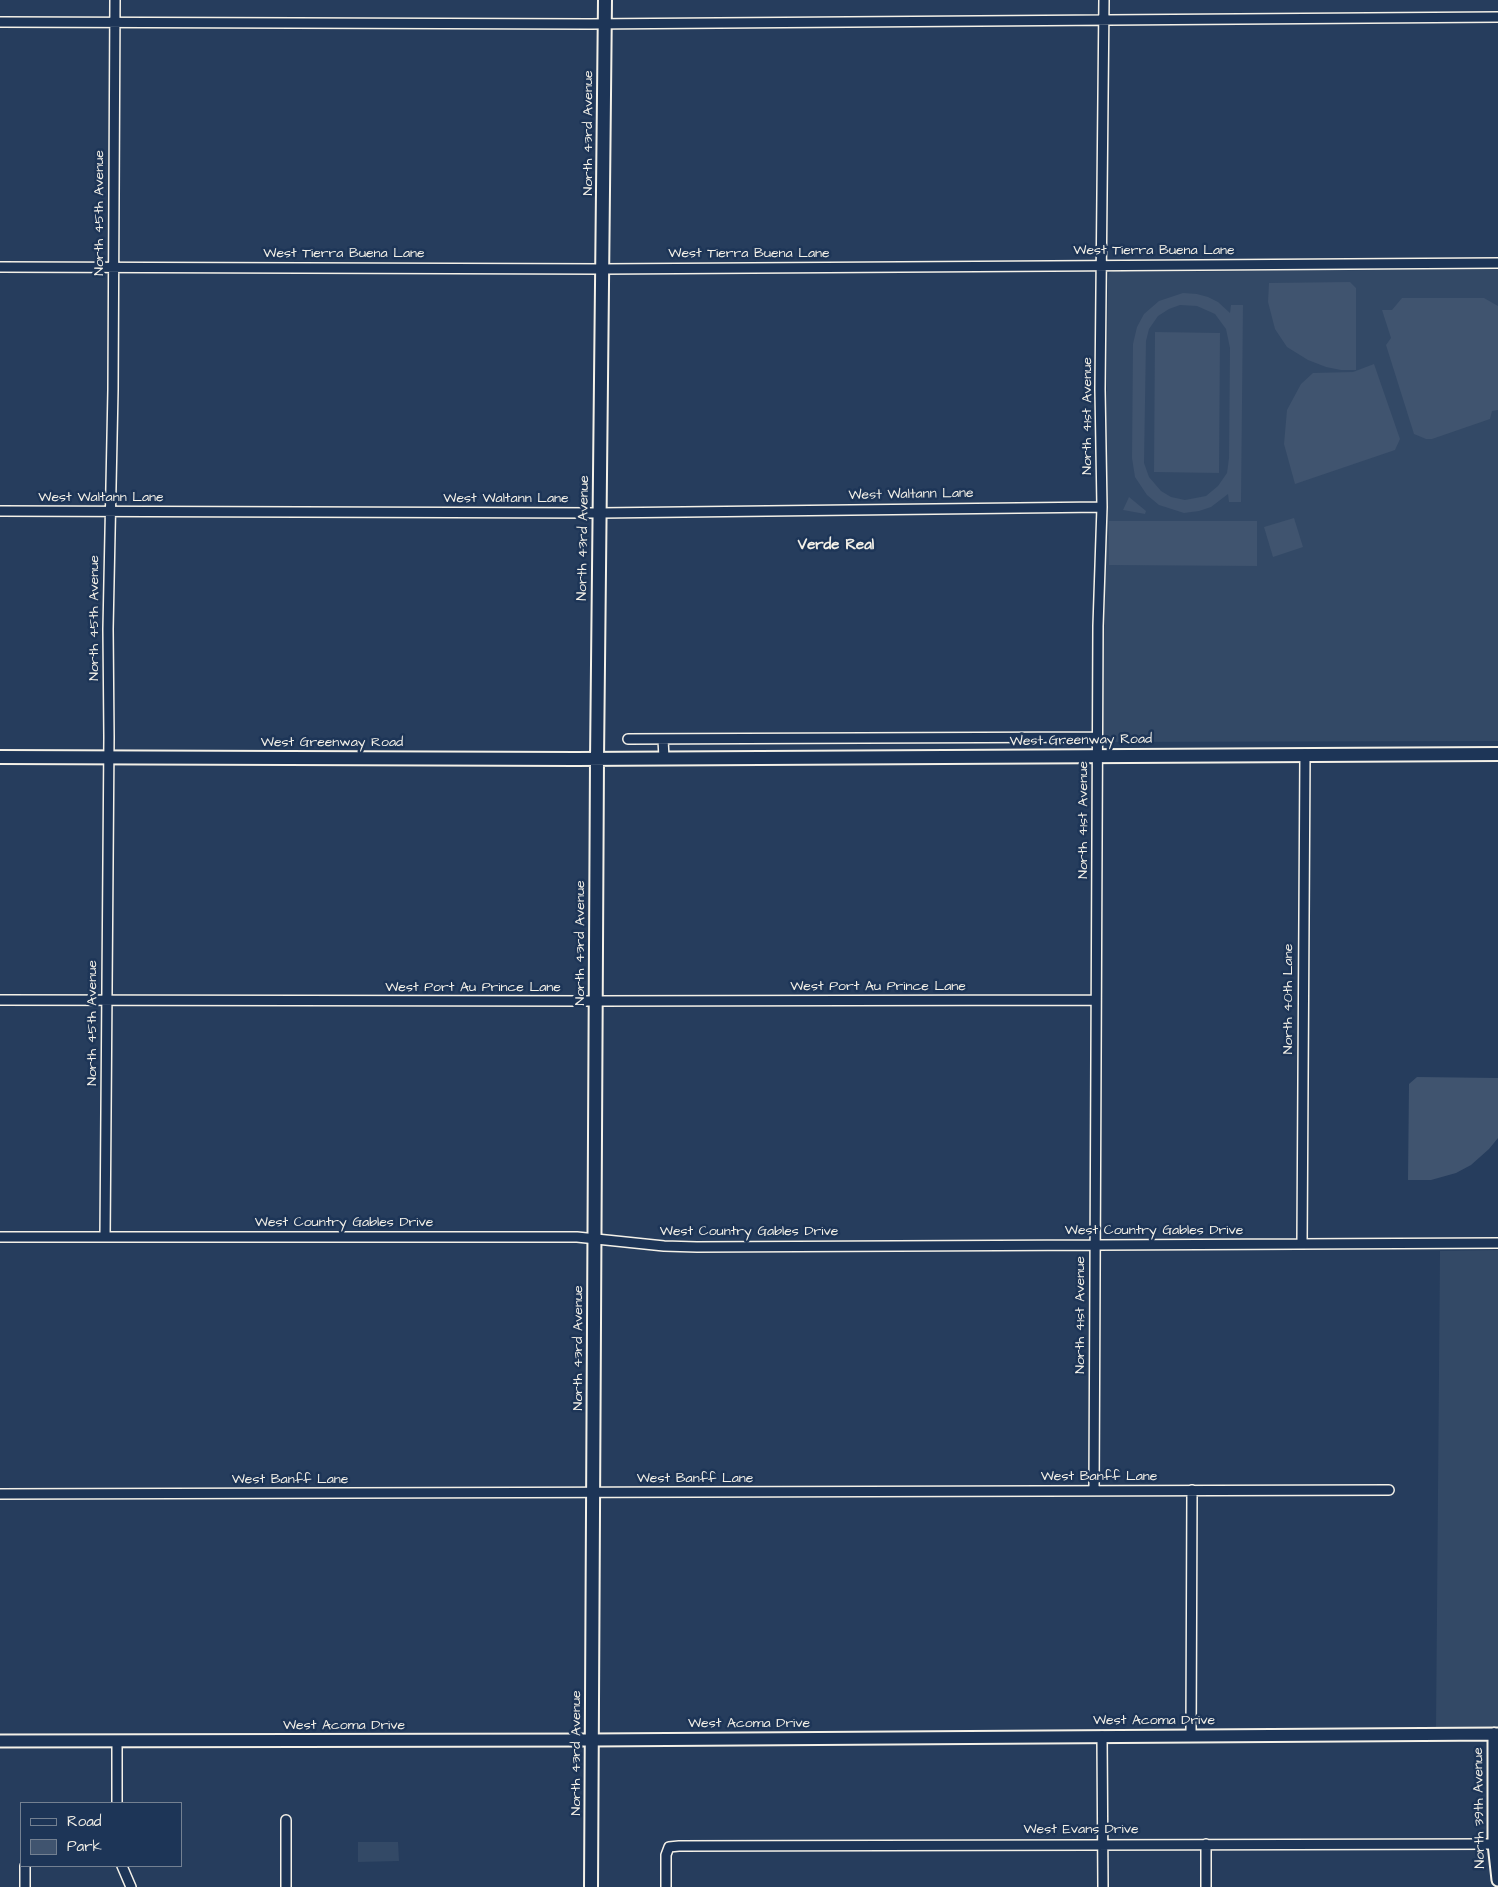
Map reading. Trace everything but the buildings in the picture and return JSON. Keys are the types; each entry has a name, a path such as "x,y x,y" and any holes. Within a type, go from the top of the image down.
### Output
{"main road":[{"name":"North 43rd Avenue","path":"591,1887 597,758 605,0"},
{"name":"West Greenway Road","path":"0,757 664,758 1498,754"}],"street":[{"name":"North 45th Avenue","path":"105,1237 109,757 108,629 115,0"},
{"name":"North 41st Avenue","path":"1094,1491 1098,626 1102,507 1100,389 1104,0"},
{"path":"0,22 605,24 1498,17"},
{"name":"West Tierra Buena Lane","path":"0,267 603,269 1498,263"},
{"name":"West Waltann Lane","path":"0,511 600,512 1102,507"},
{"name":"West Greenway Road","path":"628,739 1098,737"},
{"path":"663,739 664,758"},
{"name":"North 40th Lane","path":"1302,1244 1304,754"},
{"name":"West Port Au Prince Lane","path":"0,1000 596,1002 1096,1000"},
{"name":"West Country Gables Drive","path":"0,1237 578,1237 664,1246 697,1247 1498,1243"},
{"path":"1191,1735 1192,1490"},
{"name":"West Banff Lane","path":"0,1494 594,1494 1389,1490"},
{"name":"West Acoma Drive","path":"0,1740 592,1740 1496,1734"},
{"name":"North 39th Avenue","path":"1496,1734 1494,1844 1498,1880"},
{"path":"1102,1736 1103,1887"},
{"path":"117,1741 117,1802"},
{"path":"286,1820 286,1887"},
{"name":"West Evans Drive","path":"666,1887 666,1855 669,1848 1103,1844 1494,1844"},
{"path":"1206,1844 1206,1887"},
{"path":"24,1887 25,1867"},
{"path":"122,1867 131,1887"}],"shaded area":[{"path":"1498,269 1498,741 1107,742 1103,736 1109,273 1115,270 1131,272"},
{"path":"1498,1250 1498,1727 1436,1727 1440,1251"},
{"path":"358,1842 398,1842 399,1861 358,1862"}],"green space":[{"path":"1350,282 1356,288 1356,370 1326,367 1308,360 1287,347 1275,329 1268,302 1269,283"},
{"path":"1183,293 1208,297 1218,302 1230,313 1231,305 1243,305 1241,502 1229,502 1228,494 1211,507 1184,513 1159,505 1147,495 1135,477 1132,458 1133,344 1137,327 1144,314 1159,301","holes":["1180,305 1197,306 1215,314 1226,329 1230,348 1229,458 1227,473 1218,486 1206,496 1185,500 1171,497 1161,491 1149,477 1144,463 1146,341 1149,329 1158,316"]},
{"path":"1402,298 1484,298 1498,306 1498,410 1492,411 1490,419 1432,439 1426,439 1414,434 1386,345 1391,338 1382,310 1392,310"},
{"path":"1155,332 1220,333 1219,473 1154,472"},
{"path":"1374,364 1400,439 1395,450 1295,484 1284,444 1287,410 1301,384 1313,373 1353,372"},
{"path":"1129,497 1146,511 1145,514 1123,510"},
{"path":"1294,518 1303,547 1273,557 1264,527"},
{"path":"1109,521 1257,521 1257,566 1109,565"},
{"path":"1417,1077 1498,1078 1498,1138 1471,1165 1456,1173 1431,1180 1408,1180 1409,1084"}],"district":[{"name":"Verde Real","path":"836,546"}]}
